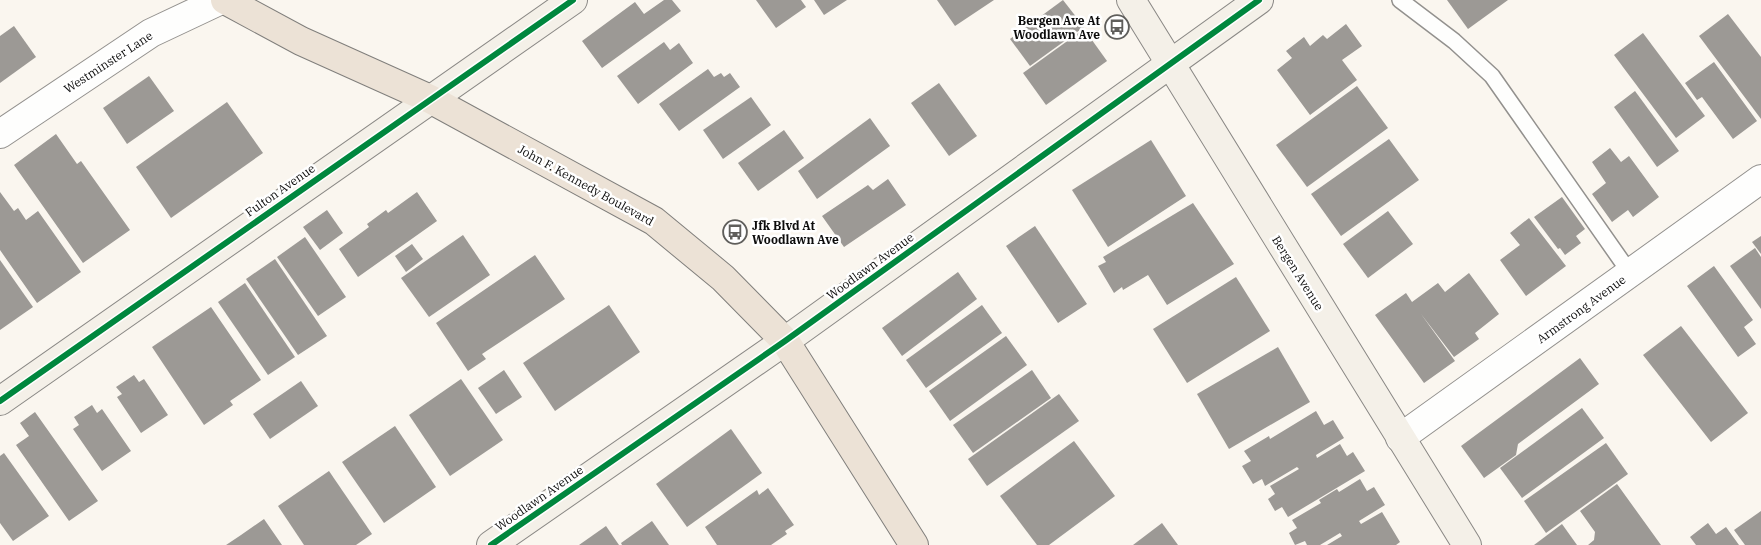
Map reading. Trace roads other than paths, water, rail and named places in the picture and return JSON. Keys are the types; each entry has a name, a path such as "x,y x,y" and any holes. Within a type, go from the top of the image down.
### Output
{"main road":[{"name":"John F. Kennedy Boulevard","path":"225,0 301,41 430,99 654,221 723,278 784,341 914,545"}],"street":[{"name":"Westminster Lane","path":"0,134 151,33 221,0"},
{"name":"Fulton Avenue","path":"0,400 573,0"},
{"name":"Bergen Avenue","path":"1131,0 1466,545"},
{"name":"Woodlawn Avenue","path":"492,545 784,341 1259,0"},
{"name":"Armstrong Avenue","path":"1400,438 1761,178"}],"lane":[{"path":"1400,0 1454,41 1492,76 1630,273"}],"place":[{"name":"Bergen Ave At Woodlawn Ave","path":"1117,27"},
{"name":"Jfk Blvd At Woodlawn Ave","path":"735,232"}]}
